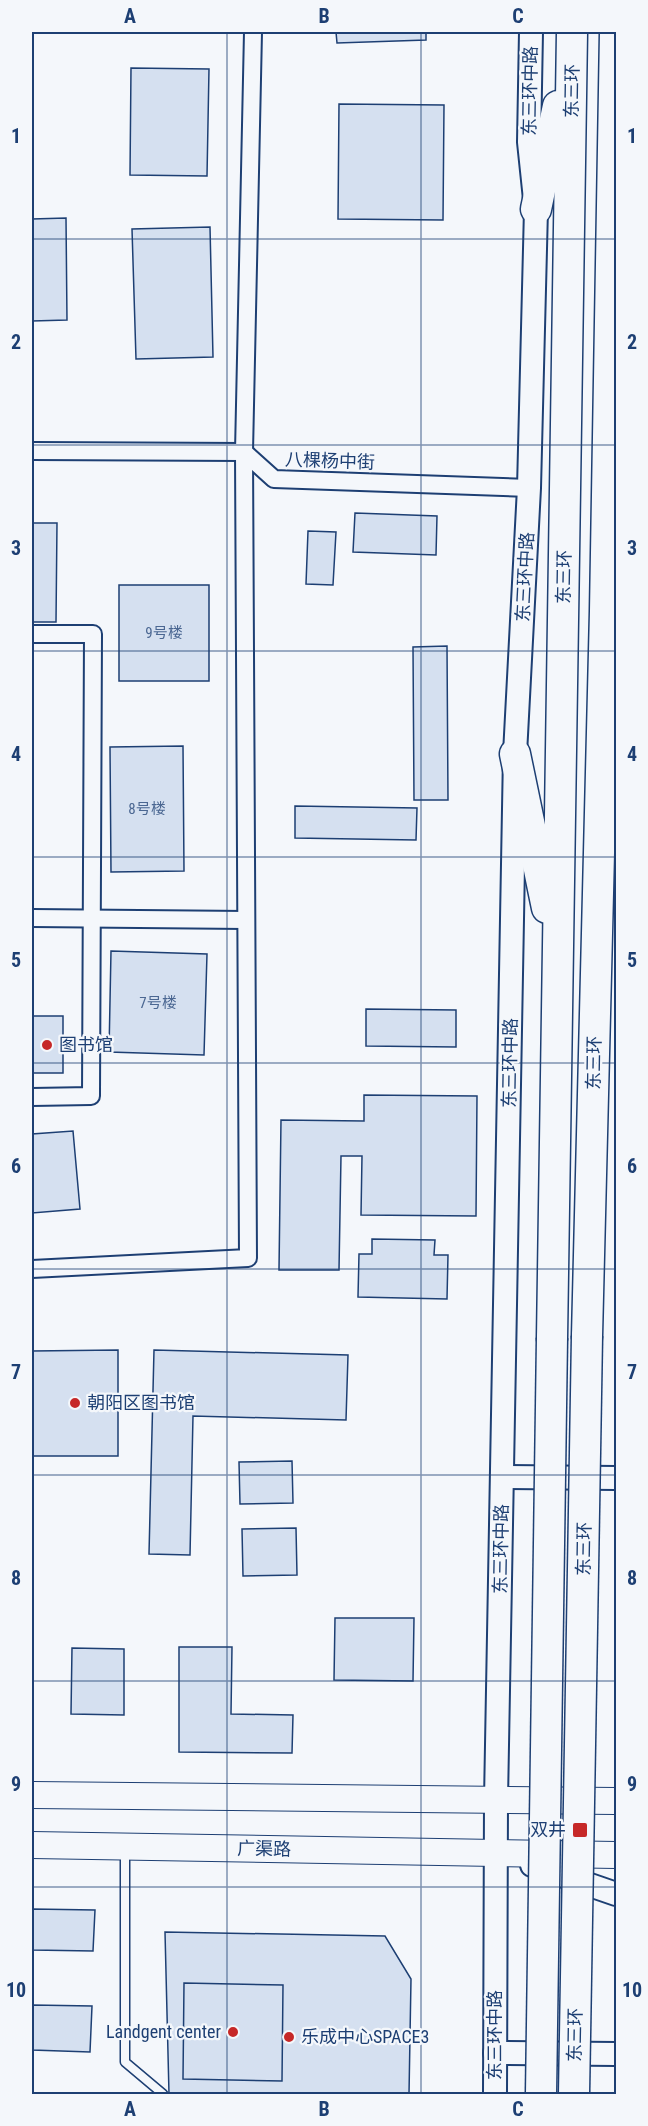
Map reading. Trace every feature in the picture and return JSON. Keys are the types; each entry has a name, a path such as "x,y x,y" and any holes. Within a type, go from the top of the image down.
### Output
{"highway":[{"name":"东三环","path":"574,2094 587,1336 605,611 615,32"},
{"path":"536,209 572,35"},
{"name":"东三环","path":"541,2094 572,35"},
{"path":"515,754 558,964"},
{"path":"596,1017 616,908"}],"main road":[{"path":"32,1795 616,1801"},
{"name":"广渠路","path":"32,1845 616,1855"}],"street":[{"path":"32,1269 248,1258 244,452 253,32"},
{"name":"东三环中路","path":"495,2094 496,1800 515,754 529,488 536,209 529,142 531,32"},
{"path":"32,451 244,452"},
{"name":"八棵杨中街","path":"244,452 274,479 529,488"},
{"path":"32,634 93,634 91,1096 32,1097"},
{"path":"32,918 246,920"},
{"path":"502,1477 616,1478"},
{"path":"496,1852 616,1894"},
{"path":"495,2053 616,2054"}],"lane":[{"path":"125,1847 125,2062 164,2094"}],"building":[{"path":"336,32 426,32 426,40 337,43"},
{"path":"131,68 209,69 207,176 130,175"},
{"path":"339,104 444,105 443,220 338,219"},
{"path":"66,218 67,320 32,321 32,219"},
{"path":"210,227 213,357 136,359 132,229"},
{"path":"355,513 437,516 436,555 353,552"},
{"path":"32,523 57,523 56,622 32,622"},
{"path":"308,531 336,532 333,585 306,584"},
{"path":"119,585 209,585 209,681 119,681"},
{"path":"447,646 448,800 414,800 413,647"},
{"path":"183,746 184,871 111,872 110,747"},
{"path":"295,806 417,808 416,840 295,838"},
{"path":"111,951 207,954 204,1055 109,1052"},
{"path":"366,1009 456,1010 456,1047 366,1046"},
{"name":"图书馆","path":"32,1016 63,1016 63,1073 32,1073"},
{"path":"364,1095 477,1096 476,1216 361,1215 362,1156 341,1156 339,1270 279,1270 281,1120 364,1121"},
{"path":"73,1131 80,1209 32,1213 32,1134"},
{"path":"372,1239 435,1240 434,1255 448,1255 447,1299 358,1297 359,1254 372,1254"},
{"name":"朝阳区图书馆","path":"118,1350 118,1456 32,1456 32,1351"},
{"path":"154,1350 348,1355 346,1420 193,1416 190,1555 149,1554"},
{"path":"292,1461 293,1503 240,1504 239,1462"},
{"path":"296,1528 297,1575 243,1576 242,1529"},
{"path":"335,1618 414,1618 413,1681 334,1680"},
{"path":"179,1647 232,1647 231,1714 293,1715 292,1753 179,1752"},
{"path":"72,1648 124,1649 124,1715 71,1714"},
{"path":"32,1909 95,1910 93,1951 32,1950"},
{"name":"乐成中心SPACE3","path":"165,1932 385,1936 411,1979 409,2094 169,2094"},
{"name":"Landgent center","path":"184,1983 283,1985 282,2081 183,2079"},
{"path":"32,2005 92,2006 90,2052 32,2050"}],"place":[{"name":"图书馆","path":"47,1045"},
{"name":"朝阳区图书馆","path":"75,1403"},
{"name":"双井","path":"580,1830"},
{"name":"Landgent center","path":"233,2032"},
{"name":"乐成中心SPACE3","path":"289,2037"}]}
